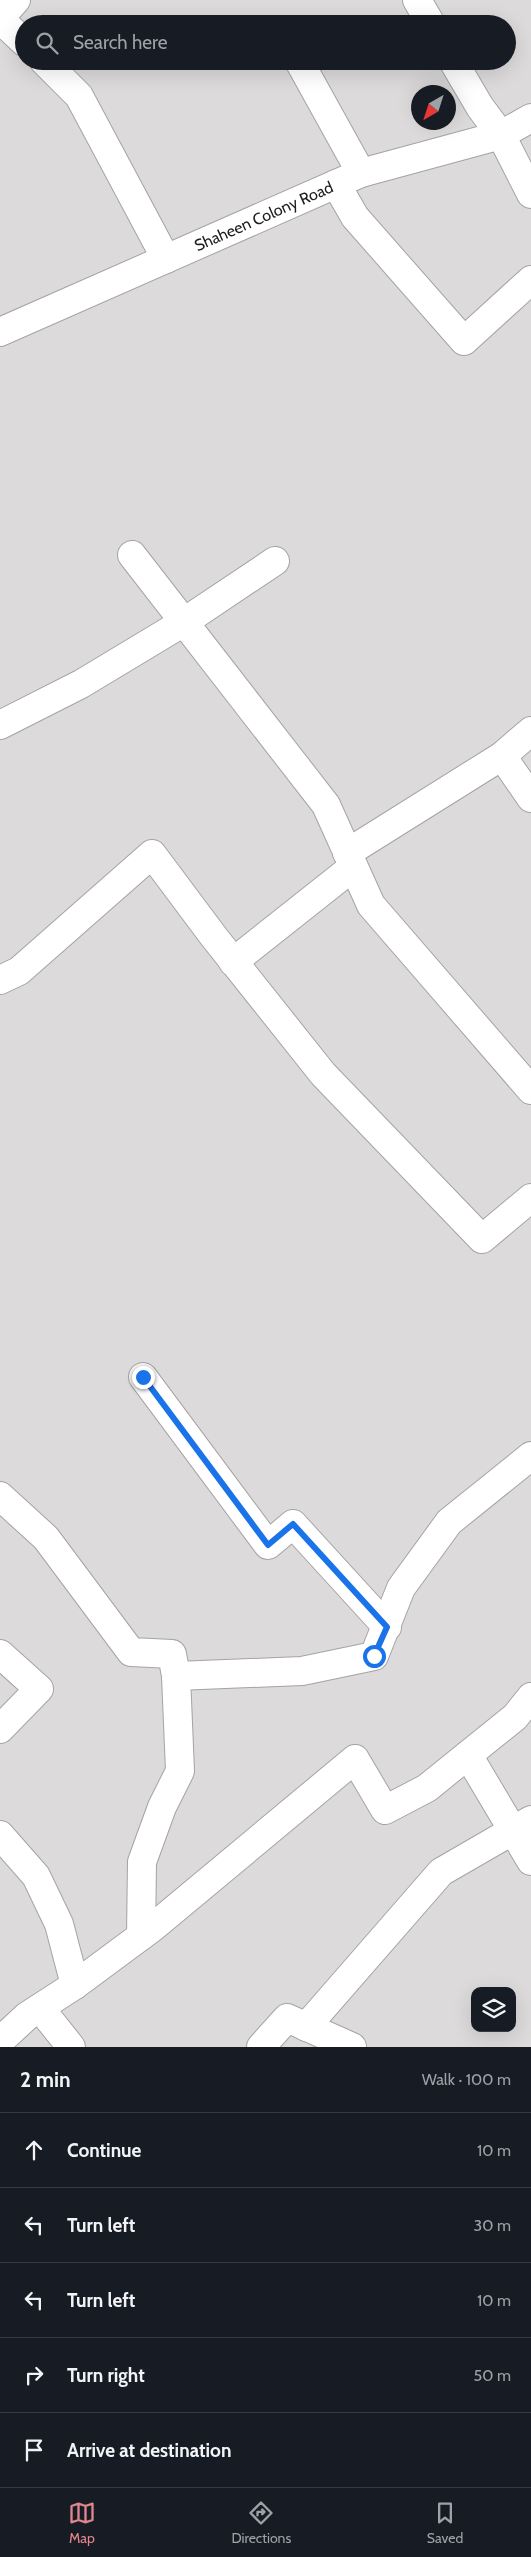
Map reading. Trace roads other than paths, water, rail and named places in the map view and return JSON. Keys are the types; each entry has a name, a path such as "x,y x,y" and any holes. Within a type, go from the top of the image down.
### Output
{"street":[{"path":"15,33 0,19 16,0"},
{"path":"417,0 426,15"},
{"path":"53,70 79,96 166,259"},
{"path":"304,70 361,173"},
{"path":"458,70 480,107 501,135 531,194"},
{"name":"Shaheen Colony Road","path":"0,332 361,173 501,135 531,118"},
{"path":"336,184 355,217 464,341 531,280"},
{"path":"132,554 326,805 370,905 531,1090"},
{"path":"0,725 81,684 184,622 275,561"},
{"path":"233,962 350,860 502,756 531,731"},
{"path":"502,756 531,798"},
{"path":"0,980 19,971 152,854 233,962 323,1074 482,1239 531,1198"},
{"path":"143,1377 268,1545 293,1524 387,1627"},
{"path":"176,1676 302,1671 374,1656 401,1588 449,1522 531,1456"},
{"path":"0,1496 46,1538 132,1652 172,1654 176,1676 180,1771 162,1807 142,1862 141,1936"},
{"path":"0,1654 39,1689 0,1729"},
{"path":"0,2041 33,2012 75,1985 141,1936 354,1759 385,1810 427,1788 515,1717 531,1697"},
{"path":"468,1755 522,1826 531,1861"},
{"path":"306,2027 441,1872 522,1826"},
{"path":"0,1835 36,1876 59,1924 75,1985"},
{"path":"0,2011 33,2012 71,2047"},
{"path":"261,2047 287,2018 352,2047"}]}
